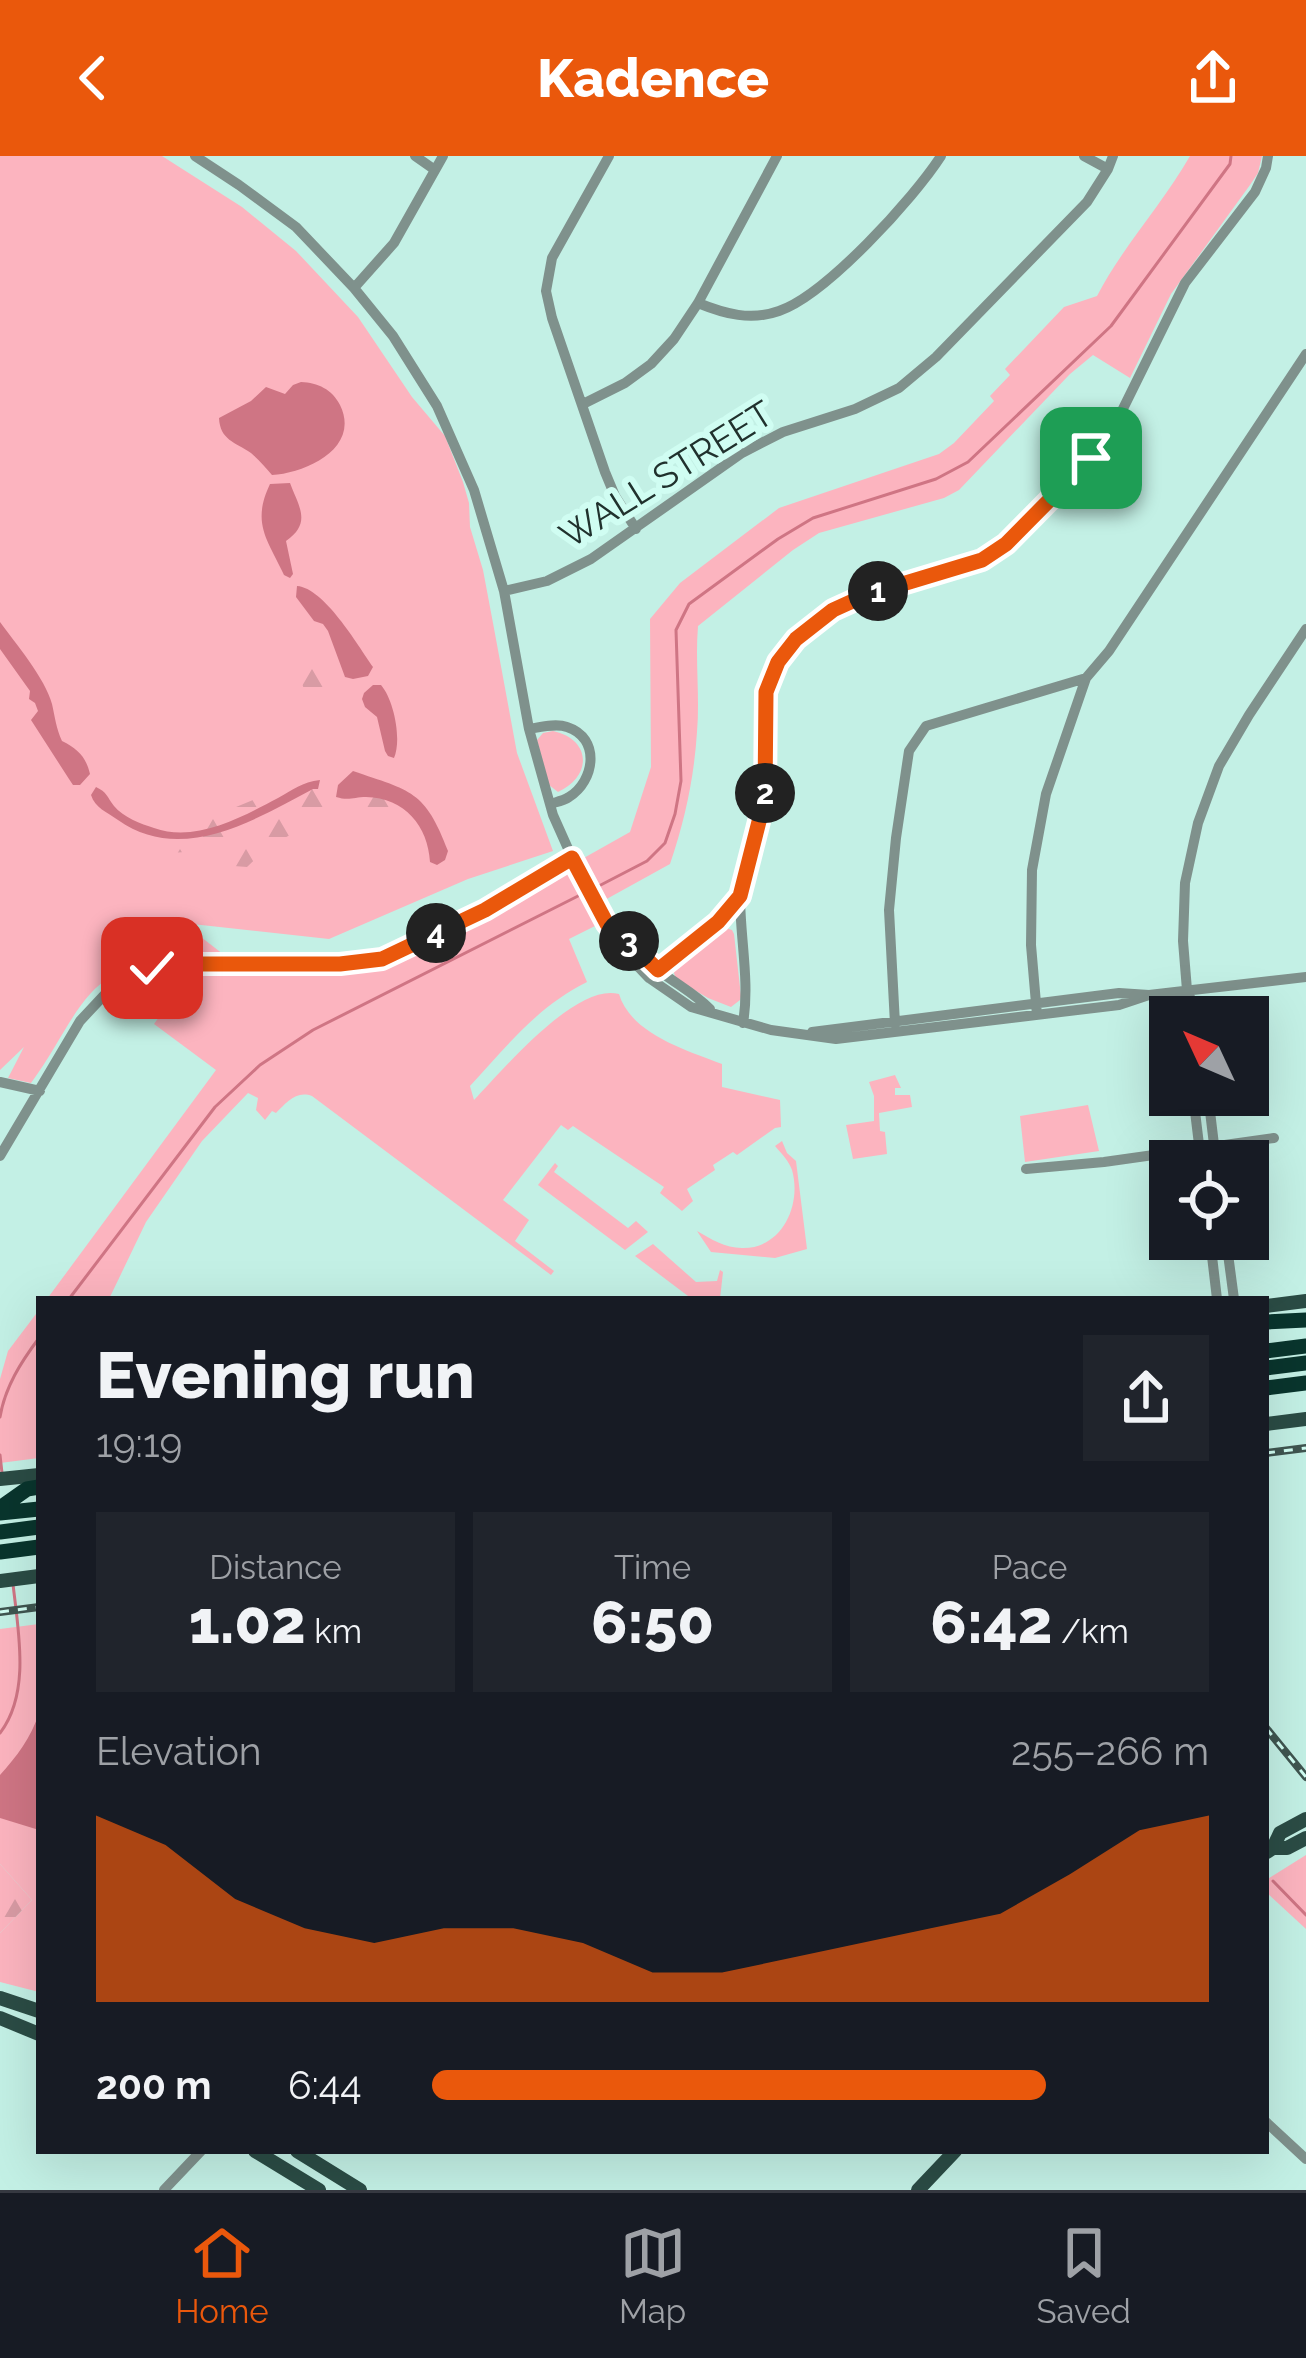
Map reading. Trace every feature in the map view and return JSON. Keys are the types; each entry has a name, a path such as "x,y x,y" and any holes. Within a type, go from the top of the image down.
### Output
{"highway":[{"path":"1269,1322 1306,1320"},
{"path":"1269,1351 1306,1346"},
{"path":"1269,1368 1306,1363"},
{"path":"1269,1388 1306,1382"},
{"path":"0,1511 34,1479"},
{"path":"0,1511 32,1510"},
{"path":"0,1532 33,1528"},
{"path":"0,1552 34,1548"}],"main road":[{"path":"1269,1306 1306,1301"},
{"path":"1269,1424 1306,1419"},
{"path":"0,1479 34,1479"},
{"path":"0,1581 36,1576"},
{"path":"1270,1851 1280,1833 1306,1819"},
{"path":"1270,1851 1306,1838"},
{"path":"0,1998 36,2010"},
{"path":"0,2018 36,2033"},
{"path":"260,2154 319,2190"},
{"path":"301,2154 360,2190"},
{"path":"919,2190 952,2154"}],"street":[{"path":"195,156 296,227 393,336 437,406 475,490 503,591 529,729 550,804 593,902 654,974 698,996 712,1011 803,1034 1119,1005 1149,994 1306,977"},
{"path":"415,156 435,170"},
{"path":"354,288 394,243 443,156"},
{"path":"609,156 552,258 546,291 610,484 635,529"},
{"path":"583,404 651,364 674,339 777,156"},
{"path":"698,303 746,317 782,310 811,292 890,221 940,156"},
{"path":"1084,156 1110,163"},
{"path":"743,1022 747,999 740,896 765,798 766,692 778,662 796,639 833,610 866,595 982,560 1006,544 1091,458 1115,425 1185,283 1255,192 1268,156"},
{"name":"WALL STREET","path":"503,591 547,580 591,560 742,453 783,432 855,409 899,388 1087,202 1110,163"},
{"path":"1037,1009 1031,945 1032,869 1046,794 1085,679 1109,651 1306,354"},
{"path":"1186,996 1185,883 1198,823 1219,766 1306,629"},
{"path":"896,1026 889,910 910,751 926,726 1085,679"},
{"path":"529,729 564,725 589,746 591,766 584,783 569,797 550,804"},
{"path":"0,1156 80,1021 109,990 135,974 171,964 382,959 485,910 572,858"},
{"path":"654,974 718,922 740,896"},
{"path":"1187,990 1190,996"},
{"path":"0,1082 40,1090"},
{"path":"1257,1140 1274,1138"},
{"path":"1026,1169 1149,1155"},
{"path":"1212,1260 1217,1296"},
{"path":"1229,1260 1234,1296"},
{"path":"1269,2125 1306,2159"},
{"path":"164,2190 198,2154"}],"green space":[{"path":"0,156 162,156 242,207 296,251 358,317 412,397 445,436 463,482 517,753 553,851 468,879 329,939 183,923 228,958 204,958 189,952 184,958 125,969 104,981 74,1015 31,1083 8,1078 24,1047 0,1070"},
{"path":"1190,156 1262,156 1258,173 1171,294 1130,378 1093,355 959,490 819,533 698,626 694,766 670,864 603,901 582,859 630,832 651,767 650,619 680,583 779,508 939,454 954,443 994,401 990,396 1010,375 1005,369 1064,307 1097,296"},
{"path":"309,648 322,650 319,666 331,695 322,701 308,699 297,671"},
{"path":"553,731 575,742 583,758 577,777 558,792 549,785 537,740"},
{"path":"334,778 393,796 394,819 354,816 315,824 279,842 247,867 234,866 233,848 156,851 162,823 207,819 297,782"},
{"path":"561,871 572,875 597,925 569,939 587,982 553,1003 510,1042 470,1086 474,1100 562,1015 582,1001 619,994 625,1008 647,1030 722,1064 722,1087 780,1100 781,1127 713,1165 715,1170 687,1189 693,1201 682,1211 660,1193 664,1187 573,1126 568,1130 561,1125 503,1200 529,1220 515,1241 554,1271 551,1275 312,1096 296,1096 265,1120 256,1110 258,1098 248,1093 202,1141 146,1222 110,1296 49,1296 216,1070 154,1024 169,1003 140,980 188,969 215,976 226,969 358,969 410,955 463,930"},
{"path":"723,927 734,934 741,996 731,1007 676,979 673,970"},
{"path":"895,1075 901,1088 895,1088 895,1095 910,1095 912,1107 879,1113 887,1154 853,1159 846,1125 874,1121 869,1082"},
{"path":"1088,1105 1099,1151 1025,1162 1020,1116"},
{"path":"782,1141 796,1161 807,1249 775,1258 711,1252 697,1231 742,1248 768,1241 786,1222 794,1183 791,1167 775,1146"},
{"path":"555,1163 554,1172 628,1228 636,1221 648,1232 625,1250 538,1185"},
{"path":"653,1244 696,1282 717,1281 720,1270 720,1296 688,1296 635,1256"},
{"path":"36,1314 36,1458 0,1463 0,1379 8,1351"},
{"path":"36,1624 36,1991 0,1982 0,1933 32,1900 0,1864 0,1629"},
{"path":"1306,1855 1306,1929 1269,1895 1269,1878"},
{"path":"0,1864 32,1900 0,1933"}],"shaded area":[{"path":"301,382 324,388 337,399 345,420 343,434 337,446 314,463 272,475 225,436 219,418 266,387 285,394"},
{"path":"290,483 301,521 286,541 290,578 272,552 262,510 270,484"},
{"path":"297,586 318,596 339,619 373,667 368,676 345,677 328,631 296,597"},
{"path":"0,622 43,683 62,741 86,763 90,774 80,785 73,785 31,720 38,711 29,699 30,691 0,649"},
{"path":"373,685 381,685 393,710 394,758 385,751 377,717 362,699"},
{"path":"353,771 402,789 423,804 448,851 445,860 437,865 430,862 425,837 403,809 380,799 336,797 338,785"},
{"path":"320,780 318,789 267,813 192,838 142,833 102,809 91,795 96,787 132,820 186,832 234,820"},
{"path":"36,1721 36,1829 0,1818 0,1775"}],"waterway":[{"path":"593,889 647,861 665,843 675,814 681,781 676,630 689,604 813,518 936,479 968,462 1111,326 1230,164 1231,156"},
{"path":"71,1296 215,1107 260,1065 313,1030 584,893"},
{"path":"0,1417 15,1375 36,1343"},
{"path":"0,1455 2,1473"},
{"path":"0,1733 10,1717 19,1680 13,1584"},
{"path":"1273,1881 1306,1915"}],"railway":[{"path":"1269,1453 1306,1448"},
{"path":"0,1612 36,1607"},
{"path":"1269,1732 1306,1777"}],"route":[{"path":"152,968 382,959 485,910 572,858 607,924 658,970 718,922 740,896 765,798 766,692 778,662 796,639 833,610 866,595 982,560 1006,544 1091,458"}]}
